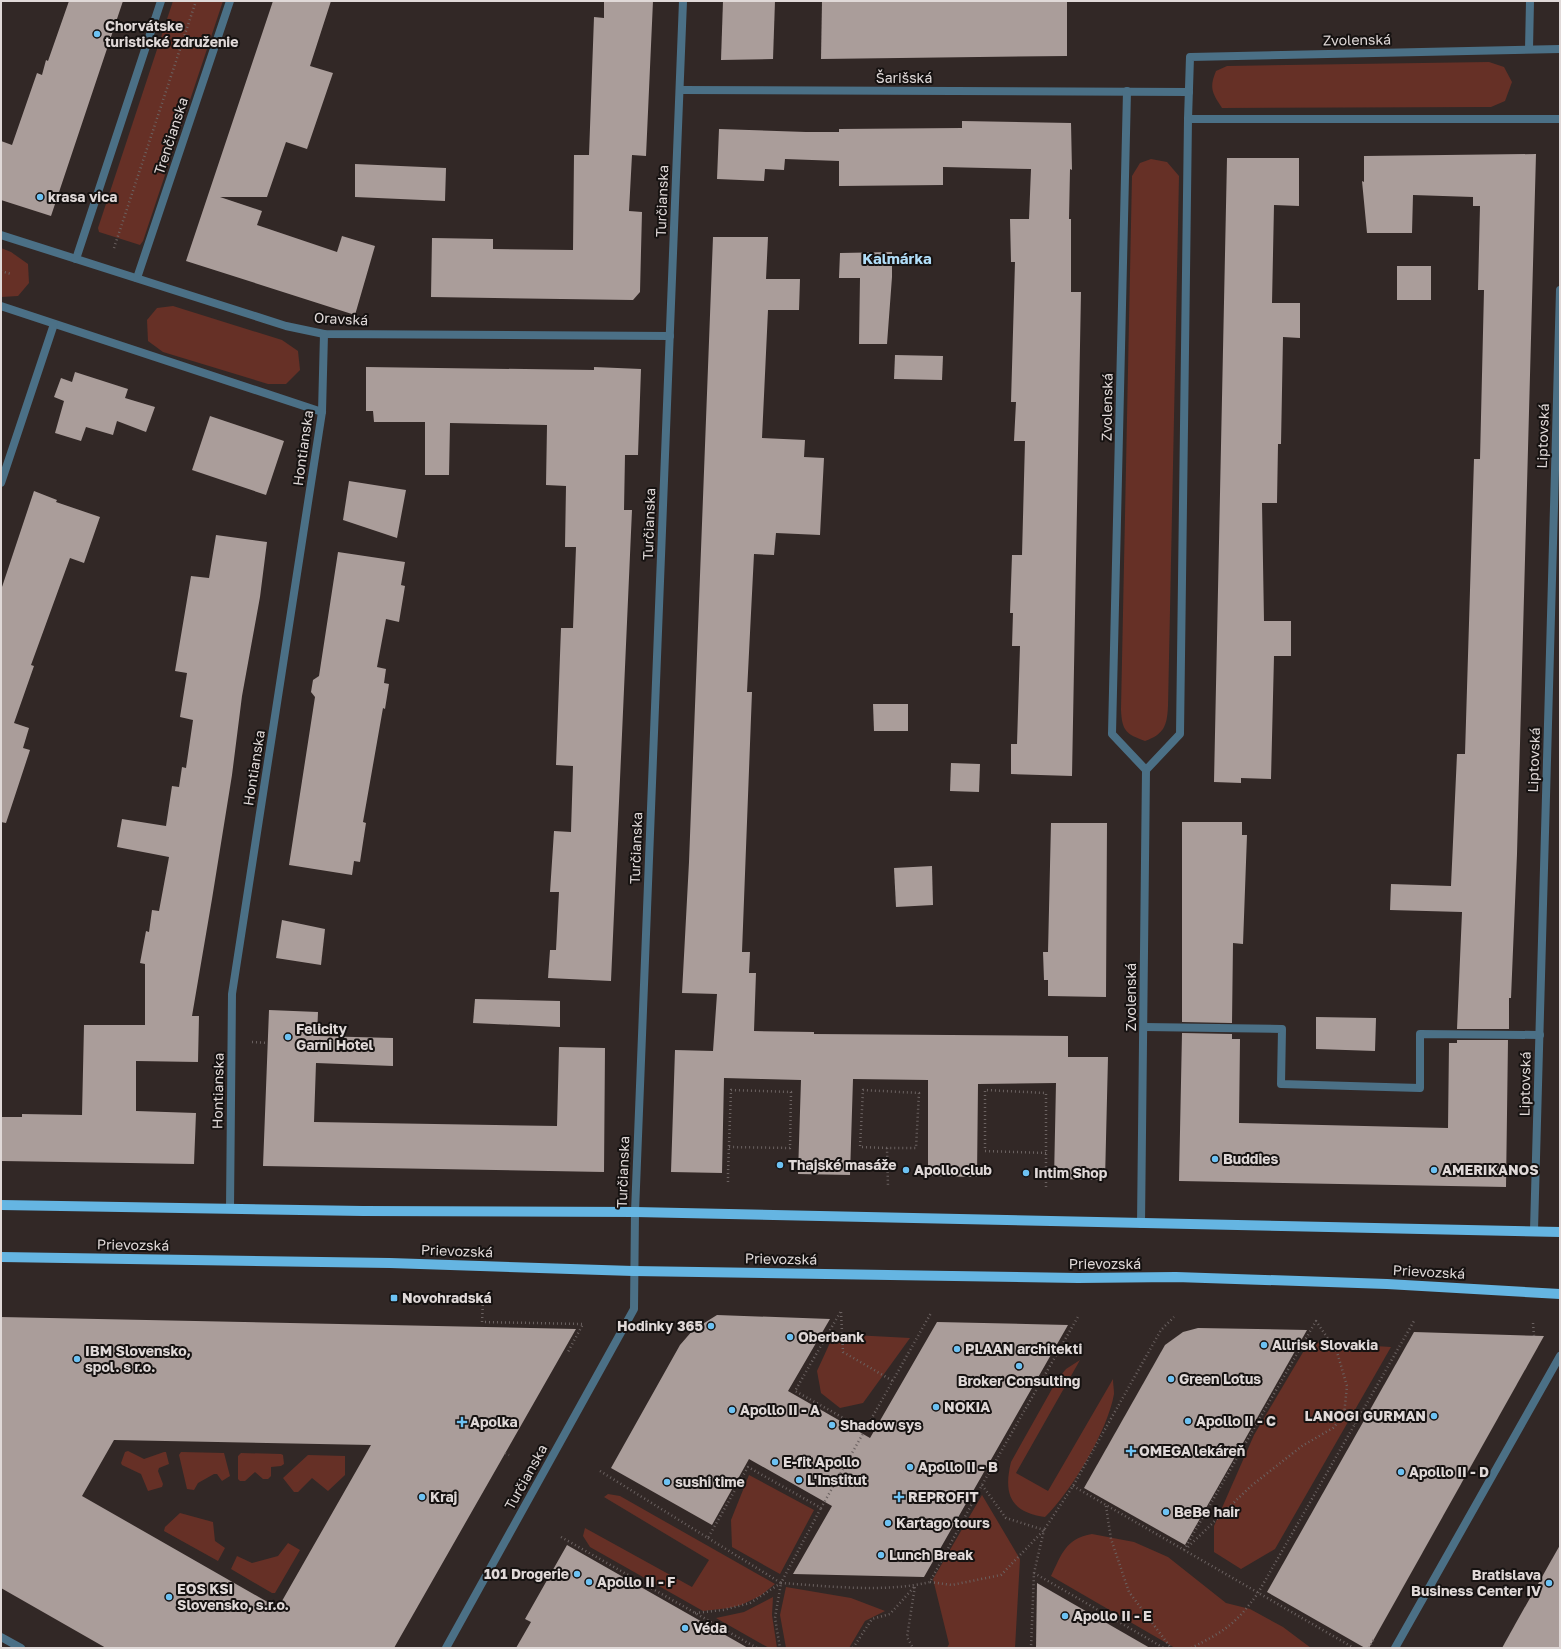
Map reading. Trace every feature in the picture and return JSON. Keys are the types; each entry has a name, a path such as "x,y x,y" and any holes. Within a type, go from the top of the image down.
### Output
{"main road":[{"path":"1,1205 371,1211 635,1212 1141,1224 1534,1230 1560,1232"},
{"name":"Prievozská","path":"1,1257 390,1264 633,1271 1078,1278 1176,1277 1387,1284 1560,1294"}],"street":[{"path":"76,259 161,1"},
{"name":"Trenčianska","path":"137,278 230,1"},
{"name":"Turčianska","path":"446,1648 634,1309 633,1271 635,1212 683,1"},
{"path":"1529,49 1530,1"},
{"name":"Zvolenská","path":"1141,1224 1146,770 1180,734 1190,57 1560,49"},
{"name":"Šarišská","path":"680,90 1127,91"},
{"path":"1127,91 1189,92"},
{"name":"Zvolenská","path":"1127,91 1112,734 1146,770"},
{"path":"1188,119 1560,119"},
{"name":"Oravská","path":"1,235 286,326 324,334 670,336"},
{"name":"Liptovská","path":"1534,1230 1560,290"},
{"path":"1,306 322,412"},
{"path":"1,483 54,324"},
{"name":"Hontianska","path":"230,1208 232,994 322,412 324,334"},
{"path":"1144,1027 1282,1029 1281,1084 1420,1088 1420,1034 1540,1035"},
{"path":"1395,1648 1560,1356"},
{"path":"1,1637 20,1648"}],"path":[{"path":"114,248 196,1"},
{"path":"1,271 12,274"},
{"path":"247,1042 267,1043"},
{"path":"728,1182 729,1147 731,1090 791,1092 790,1148 729,1147"},
{"path":"863,1090 919,1093 916,1148 887,1148 860,1148 863,1090"},
{"path":"1046,1153 985,1151 985,1090 1046,1093 1046,1153 1046,1189"},
{"path":"887,1148 888,1186"},
{"path":"483,1301 482,1322 583,1324 568,1352"},
{"path":"865,1430 795,1391 841,1311 844,1352 893,1381"},
{"path":"780,1648 776,1618 781,1583 821,1508 931,1313"},
{"path":"930,1582 982,1485 1079,1315"},
{"path":"600,1471 781,1583 854,1587 916,1586 930,1582 952,1585 1001,1575 1044,1530 1073,1486 1161,1330 1174,1317"},
{"path":"1316,1320 1337,1352 1348,1386 1344,1415 1333,1428 1302,1446 1251,1486 1184,1550 1316,1320"},
{"path":"1191,1648 1222,1632 1242,1615 1258,1593 1414,1321"},
{"path":"1533,1323 1534,1336"},
{"path":"1344,1415 1355,1424"},
{"path":"505,1453 509,1456"},
{"path":"708,1538 748,1467 821,1508"},
{"path":"982,1485 1006,1518 1044,1530"},
{"path":"1073,1486 1354,1648"},
{"path":"1106,1505 1111,1539 1129,1592 1171,1648"},
{"path":"1031,1648 1034,1573 1044,1530"},
{"path":"561,1537 757,1648"},
{"path":"1034,1573 1164,1648"},
{"path":"694,1613 723,1610 750,1603 781,1583"},
{"path":"854,1648 872,1619 890,1614 916,1586"},
{"path":"913,1648 907,1637 916,1586"}],"shaded area":[{"path":"173,1 223,1 143,241 140,245 99,232 98,228"},
{"path":"1489,62 1504,67 1512,82 1505,101 1491,107 1222,108 1214,94 1212,86 1216,71 1227,66"},
{"path":"1151,159 1167,162 1179,176 1168,706 1167,719 1163,728 1156,735 1145,741 1129,734 1126,731 1122,723 1121,710 1132,176 1140,163"},
{"path":"1,248 11,252 28,264 29,283 18,296 1,297"},
{"path":"173,306 282,340 298,351 300,370 286,384 268,384 163,352 148,341 147,320 157,308"},
{"path":"834,1334 910,1338 863,1403 840,1408 821,1393 817,1371"},
{"path":"1309,1342 1391,1347 1275,1549 1241,1569 1214,1552 1214,1526 1254,1435"},
{"path":"1080,1360 1016,1473 1048,1491 1113,1379 1114,1394 1110,1409 1096,1442 1077,1477 1045,1517 1033,1515 1017,1506 1009,1493 1008,1484 1011,1462 1057,1380 1066,1369"},
{"path":"128,1451 144,1459 166,1452 169,1464 159,1468 158,1471 163,1484 162,1487 148,1491 141,1474 122,1465 121,1463 125,1452"},
{"path":"181,1452 224,1453 230,1476 222,1481 217,1474 214,1474 198,1483 194,1490 187,1489 179,1455"},
{"path":"241,1453 281,1454 283,1455 284,1464 281,1466 271,1467 271,1476 268,1479 263,1479 255,1472 245,1481 240,1481 238,1479 238,1456"},
{"path":"308,1455 345,1456 345,1475 328,1491 312,1478 298,1492 294,1492 283,1478"},
{"path":"749,1475 814,1510 780,1574 732,1547 731,1520"},
{"path":"608,1494 620,1496 775,1584 760,1596 741,1605 703,1611 590,1547 583,1536 585,1528 692,1587 709,1560 604,1497"},
{"path":"982,1495 1020,1559 1015,1648 947,1648 949,1644 933,1579"},
{"path":"180,1513 213,1522 215,1541 225,1548 218,1561 164,1531 165,1527"},
{"path":"1092,1534 1134,1542 1168,1557 1226,1603 1250,1609 1283,1627 1311,1648 1175,1648 1051,1576 1062,1554 1070,1544 1083,1536"},
{"path":"288,1543 300,1550 275,1593 272,1593 231,1569 237,1556 252,1563 278,1556"},
{"path":"786,1587 851,1598 885,1611 865,1621 849,1648 786,1648 780,1615"},
{"path":"773,1597 772,1615 777,1648 769,1648 716,1618 744,1612"}],"building":[{"path":"69,1 123,1 51,216 1,200 1,141 12,145 37,73 42,75 46,60 48,61"},
{"path":"273,1 331,1 310,66 333,73 307,149 286,142 267,197 220,197 262,211 257,225 337,252 342,236 375,246 355,315 186,261"},
{"path":"604,1 653,1 646,156 632,155 629,211 642,212 640,292 633,300 431,297 432,238 493,239 493,249 573,250 574,155 589,155 594,17 604,18"},
{"path":"723,1 775,1 773,59 721,60"},
{"path":"822,1 1067,1 1067,56 821,59"},
{"path":"962,121 1071,123 1072,170 1070,169 1069,219 1071,219 1071,292 1081,292 1072,776 1011,774 1011,744 1017,744 1020,646 1012,646 1013,613 1010,613 1012,555 1022,555 1025,441 1014,441 1016,402 1011,402 1015,262 1011,262 1010,219 1029,219 1031,169 943,167 943,185 839,186 839,161 785,159 784,170 765,169 764,181 717,179 719,129 839,132 839,129 962,128"},
{"path":"1536,154 1517,854 1511,998 1509,998 1509,1029 1457,1029 1462,912 1390,910 1391,884 1451,886 1457,754 1465,754 1474,459 1480,459 1484,290 1478,290 1480,206 1473,206 1473,197 1413,195 1412,233 1367,233 1362,181 1364,182 1364,156"},
{"path":"1227,158 1299,158 1299,206 1274,205 1272,303 1300,303 1300,338 1283,337 1281,444 1278,444 1277,503 1262,503 1264,621 1291,621 1291,656 1274,656 1271,779 1241,778 1241,783 1214,782"},
{"path":"355,164 446,168 445,201 355,197"},
{"path":"713,237 768,237 766,279 800,279 799,310 768,310 762,438 805,440 804,457 824,458 820,535 776,533 774,555 754,554 747,692 752,692 742,952 750,952 749,973 756,973 754,1031 814,1032 814,1034 1068,1036 1068,1057 1108,1057 1105,1180 1054,1179 1056,1083 978,1084 977,1177 928,1176 928,1080 853,1079 850,1175 798,1174 801,1080 724,1078 722,1173 671,1172 675,1050 713,1051 717,994 682,993 689,862"},
{"path":"892,252 892,277 887,344 859,344 860,278 839,278 840,253"},
{"path":"1397,266 1431,266 1431,300 1397,300"},
{"path":"895,355 943,356 942,380 894,379"},
{"path":"366,367 594,370 594,367 641,369 638,455 625,455 624,510 632,510 611,981 548,978 550,950 556,950 559,892 550,892 554,831 571,832 573,766 556,765 561,628 573,628 576,547 565,547 566,486 546,485 547,425 450,423 449,475 425,475 425,422 374,422 373,411 366,411"},
{"path":"75,372 128,389 125,398 155,407 146,432 117,421 113,435 86,427 81,441 55,433 64,401 54,397 61,378 72,382"},
{"path":"210,416 284,441 266,495 192,470"},
{"path":"349,481 406,490 397,538 343,520"},
{"path":"34,491 57,500 56,502 100,517 84,563 70,558 31,665 34,666 14,723 29,728 23,748 30,750 6,823 1,822 1,590"},
{"path":"216,535 267,542 260,597 242,696 232,775 192,1016 199,1016 198,1062 136,1061 136,1111 196,1113 194,1164 1,1161 1,1117 22,1117 22,1114 82,1115 84,1025 145,1025 145,964 140,963 146,931 149,932 152,910 159,911 169,857 117,847 122,819 166,826 172,786 179,787 182,767 186,768 193,720 180,717 187,673 175,671 191,576 209,578"},
{"path":"338,552 405,562 401,585 405,586 399,622 386,619 377,667 386,669 384,683 389,684 385,709 383,708 363,822 366,823 360,862 354,861 352,875 289,865 315,697 311,692 313,680 319,676"},
{"path":"873,704 908,704 908,731 874,731"},
{"path":"951,763 980,764 979,792 950,791"},
{"path":"1182,822 1242,822 1242,835 1247,835 1243,944 1233,943 1232,1023 1182,1022"},
{"path":"1051,823 1107,823 1106,997 1048,996 1048,980 1044,980 1043,952 1048,952"},
{"path":"932,866 933,905 896,907 894,868"},
{"path":"282,920 325,929 321,965 276,958"},
{"path":"475,999 560,1001 560,1027 473,1023"},
{"path":"269,1010 318,1012 317,1036 393,1038 393,1066 316,1063 314,1122 557,1126 559,1047 605,1048 604,1172 263,1166"},
{"path":"1316,1017 1376,1018 1375,1051 1316,1049"},
{"path":"1182,1033 1232,1034 1232,1039 1240,1039 1239,1123 1448,1128 1449,1043 1457,1043 1457,1040 1508,1040 1506,1187 1179,1181"},
{"path":"717,1315 830,1319 788,1391 870,1438 937,1322 1068,1325 924,1577 793,1574 832,1506 749,1459 712,1525 611,1468 680,1345 693,1330"},
{"path":"1,1317 576,1329 394,1648 106,1648 1,1588","holes":["114,1440 371,1445 278,1608 82,1496"]},
{"name":"Apollo II - C","path":"1198,1328 1307,1330 1185,1545 1084,1488 1165,1345 1183,1332"},
{"name":"Apollo II - D","path":"1414,1332 1544,1336 1369,1648 1365,1648 1267,1592"},
{"name":"Apollo II - F","path":"567,1545 748,1648 516,1648 531,1622 525,1619"},
{"name":"Bratislava Business Center IV","path":"1560,1545 1560,1648 1502,1648 1517,1621"},
{"name":"Apollo II - E","path":"1037,1583 1150,1648 1036,1648"}],"place":[{"name":"Chorvátske turistické združenie","path":"97,34"},
{"name":"krasa vica","path":"40,197"},
{"name":"Felicity Garni Hotel","path":"288,1037"},
{"name":"Buddies","path":"1215,1159"},
{"name":"Thajské masáže","path":"780,1165"},
{"name":"Apollo club","path":"906,1170"},
{"name":"AMERIKANOS","path":"1434,1170"},
{"name":"Intim Shop","path":"1026,1173"},
{"name":"Novohradská","path":"394,1298"},
{"name":"Hodinky 365","path":"711,1326"},
{"name":"Oberbank","path":"790,1337"},
{"name":"Allrisk Slovakia","path":"1264,1345"},
{"name":"PLAAN architekti","path":"957,1349"},
{"name":"IBM Slovensko, spol. s r.o.","path":"77,1359"},
{"name":"Broker Consulting","path":"1019,1366"},
{"name":"Green Lotus","path":"1171,1379"},
{"name":"NOKIA","path":"936,1407"},
{"name":"Apollo II - A","path":"732,1410"},
{"name":"LANOGI GURMAN","path":"1434,1416"},
{"name":"Apollo II - C","path":"1188,1421"},
{"name":"Apolka","path":"462,1422"},
{"name":"Shadow sys","path":"832,1425"},
{"name":"OMEGA lekáreň","path":"1131,1451"},
{"name":"E-fit Apollo","path":"775,1462"},
{"name":"Apollo II - B","path":"910,1467"},
{"name":"Apollo II - D","path":"1401,1472"},
{"name":"L'Institut","path":"799,1480"},
{"name":"sushi time","path":"667,1482"},
{"name":"Kraj","path":"422,1497"},
{"name":"REPROFIT","path":"899,1497"},
{"name":"BeBe hair","path":"1166,1512"},
{"name":"Kartago tours","path":"888,1523"},
{"name":"Lunch Break","path":"881,1555"},
{"name":"101 Drogerie","path":"577,1574"},
{"name":"Apollo II - F","path":"589,1582"},
{"name":"Bratislava Business Center IV","path":"1549,1583"},
{"name":"EOS KSI Slovensko, s.r.o.","path":"169,1597"},
{"name":"Apollo II - E","path":"1065,1616"},
{"name":"Véda","path":"685,1628"}],"district":[{"name":"Kalmárka","path":"897,259"}]}
